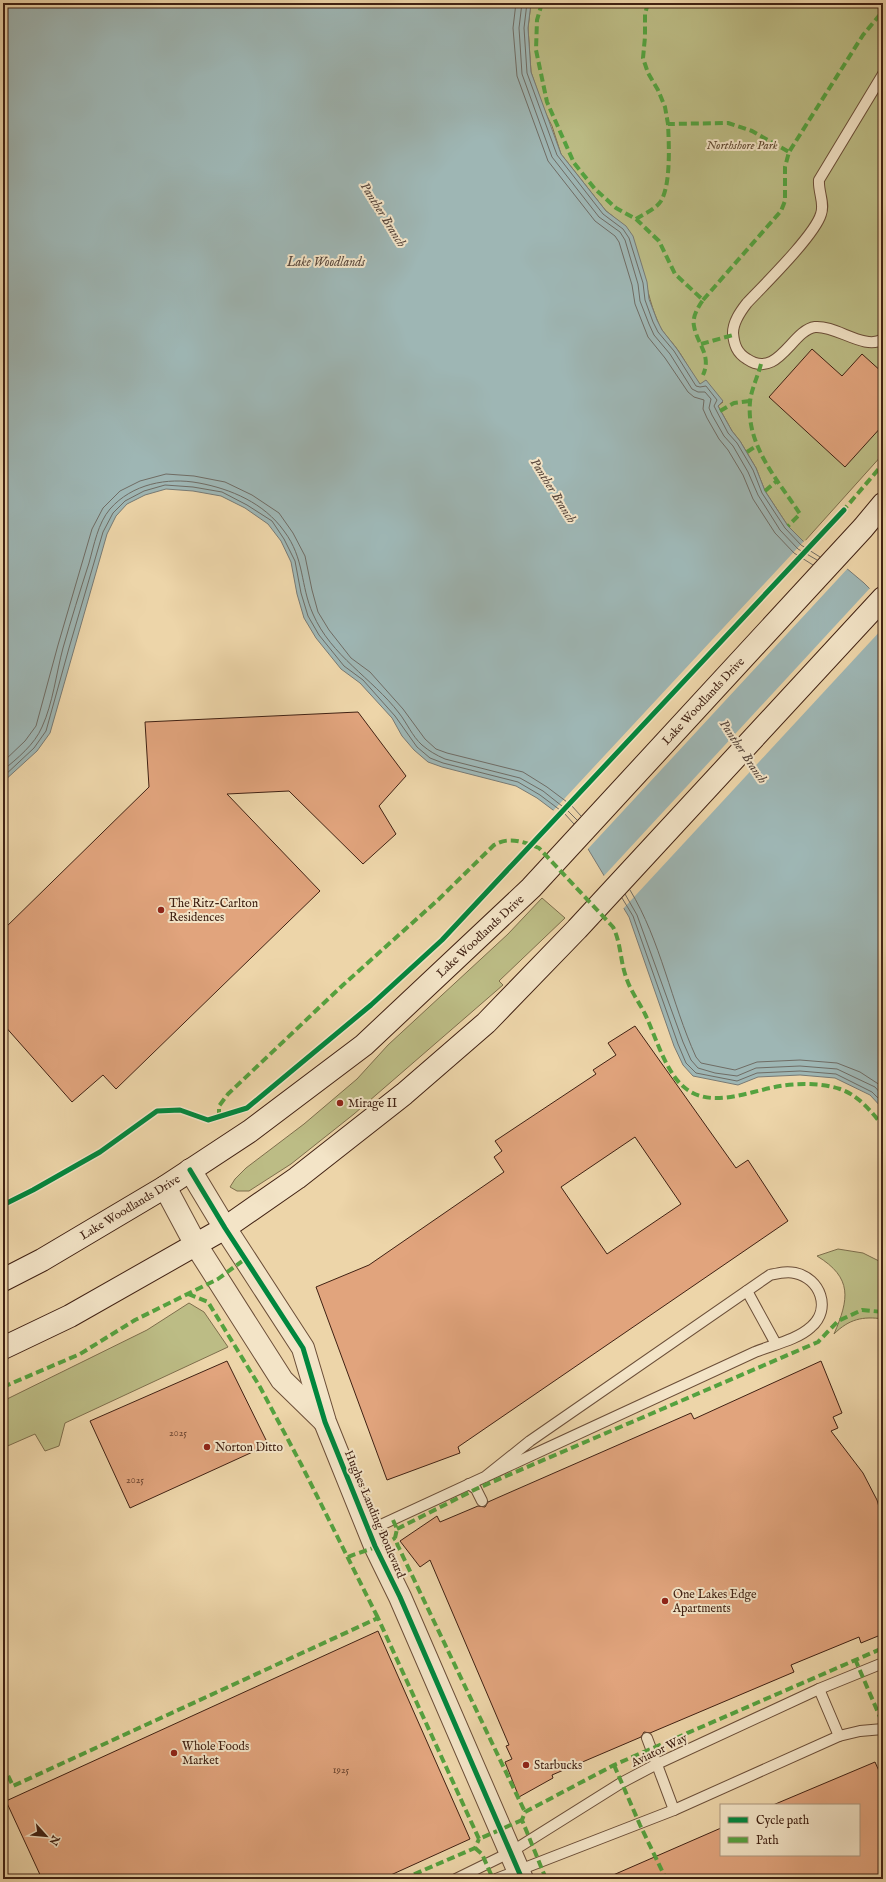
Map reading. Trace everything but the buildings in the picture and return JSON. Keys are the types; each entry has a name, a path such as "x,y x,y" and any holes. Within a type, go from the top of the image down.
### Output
{"main road":[{"name":"Lake Woodlands Drive","path":"3,1280 42,1260 165,1187 250,1131 364,1046 531,888 863,528 883,504"},
{"path":"3,1348 70,1316 226,1228 297,1178 404,1094 486,1023 577,929 883,598"},
{"name":"Hughes Landing Boulevard","path":"190,1170 303,1348 325,1422 370,1530 375,1546 403,1604 517,1867"},
{"name":"Hughes Landing Boulevard","path":"165,1187 196,1245 282,1380 325,1422"}],"lane":[{"path":"883,74 821,176 818,188 822,208 817,222 805,238 747,303 739,314 733,328 734,343 737,350 751,362 761,364 781,356 807,330 815,327 833,329 859,340 872,342 883,339"},
{"path":"370,1530 803,1332 812,1326 821,1314 823,1298 818,1288 809,1280 796,1273 784,1271 770,1275 530,1441 485,1477"},
{"path":"747,1291 776,1344"},
{"path":"468,1484 476,1489 482,1501"},
{"name":"Aviator Way","path":"496,1879 517,1867 621,1783 657,1764 819,1689 883,1663"},
{"path":"819,1689 839,1736"},
{"name":"Aviator Way","path":"456,1879 517,1867 674,1810 839,1736 883,1728"},
{"path":"647,1738 674,1810"}],"green space":[{"name":"Northshore Park","path":"531,3 883,3 883,454 804,542 788,526 765,491 756,468 718,406 723,402 698,382 680,353 660,326 652,307 640,262 628,234 619,222 606,211 561,154 531,72 528,28"},
{"path":"542,898 565,918 499,981 503,985 354,1114 291,1164 249,1191 237,1191 230,1187 235,1179 246,1168 304,1124 357,1079 388,1045 508,934"},
{"path":"838,1249 863,1253 883,1263 883,1319 863,1318 845,1325 834,1334 843,1310 845,1290 837,1273 829,1264 817,1256"},
{"path":"189,1303 204,1312 228,1347 65,1423 59,1446 45,1451 35,1434 3,1448 3,1401 147,1330"}],"water":[{"name":"Lake Woodlands","path":"3,3 531,3 528,28 531,72 561,154 606,211 626,226 633,236 647,282 649,299 662,330 677,349 700,384 706,380 723,401 718,406 756,468 765,491 788,526 804,542 845,567 883,602 883,1109 870,1095 835,1078 800,1075 758,1077 738,1085 693,1076 683,1065 674,1046 629,917 579,834 561,816 537,798 516,786 442,767 428,762 414,750 402,736 392,718 360,683 341,669 316,638 304,618 297,594 291,562 281,541 268,524 245,508 221,496 193,491 166,489 145,495 127,504 116,516 107,534 50,733 37,751 3,782"}],"pier":[{"path":"805,540 849,567 586,851 577,836 552,812"},
{"path":"871,587 883,599 883,628 622,910 602,878"}],"marked path":[{"path":"542,3 537,20 536,50 547,102 574,163 595,189 616,208 636,219 659,241 675,274 703,300 694,319 696,332 706,361 703,375"},
{"path":"648,3 645,14 643,58 648,73 658,90 665,107 668,124"},
{"path":"703,300 781,211 785,201 785,167 789,152 863,35 883,11"},
{"path":"636,219 656,206 661,201 664,194 669,164 668,124 728,123 752,131 789,152"},
{"path":"701,344 733,335"},
{"path":"761,364 751,397 750,418 758,448 765,462 800,514 788,526"},
{"path":"720,411 734,403 750,401"},
{"path":"747,452 756,446"},
{"path":"842,512 883,464"},
{"path":"765,491 778,480"},
{"path":"219,1117 219,1106 228,1094 343,985 439,899 494,845 511,840 539,848 613,927 618,939 624,971 630,987 645,1014 667,1065 677,1080 688,1090 700,1096 726,1098 787,1085 810,1084 833,1087 853,1095 869,1109 883,1126"},
{"path":"3,1387 80,1354 135,1320 218,1279 245,1259"},
{"path":"188,1294 208,1302 260,1387 301,1464 378,1618"},
{"path":"397,1529 476,1489 818,1342 838,1321 862,1310 883,1312"},
{"path":"393,1520 397,1529 395,1538 398,1546 525,1812"},
{"path":"348,1557 379,1546 395,1538"},
{"path":"3,1765 13,1786 378,1618 479,1839 522,1820"},
{"path":"546,1879 522,1820 525,1812 614,1765 883,1648"},
{"path":"855,1659 883,1724"},
{"path":"614,1765 640,1825 666,1879"},
{"path":"403,1879 475,1848 479,1839"},
{"path":"475,1848 482,1854 493,1879"}],"cycle path":[{"path":"3,1205 33,1190 100,1152 157,1111 180,1110 208,1120 247,1108 371,1005 442,940 844,510"},
{"path":"190,1170 225,1228 303,1348 325,1422 375,1546 400,1597 522,1879"}],"place":[{"name":"The Ritz-Carlton Residences","path":"161,910"},
{"name":"Mirage II","path":"340,1103"},
{"name":"Norton Ditto","path":"207,1447"},
{"name":"One Lakes Edge Apartments","path":"665,1601"},
{"name":"Whole Foods Market","path":"174,1753"},
{"name":"Starbucks","path":"526,1765"}],"water label":[{"name":"Panther Branch","path":"384,214"},
{"name":"Panther Branch","path":"554,490"},
{"name":"Panther Branch","path":"744,751"}]}
